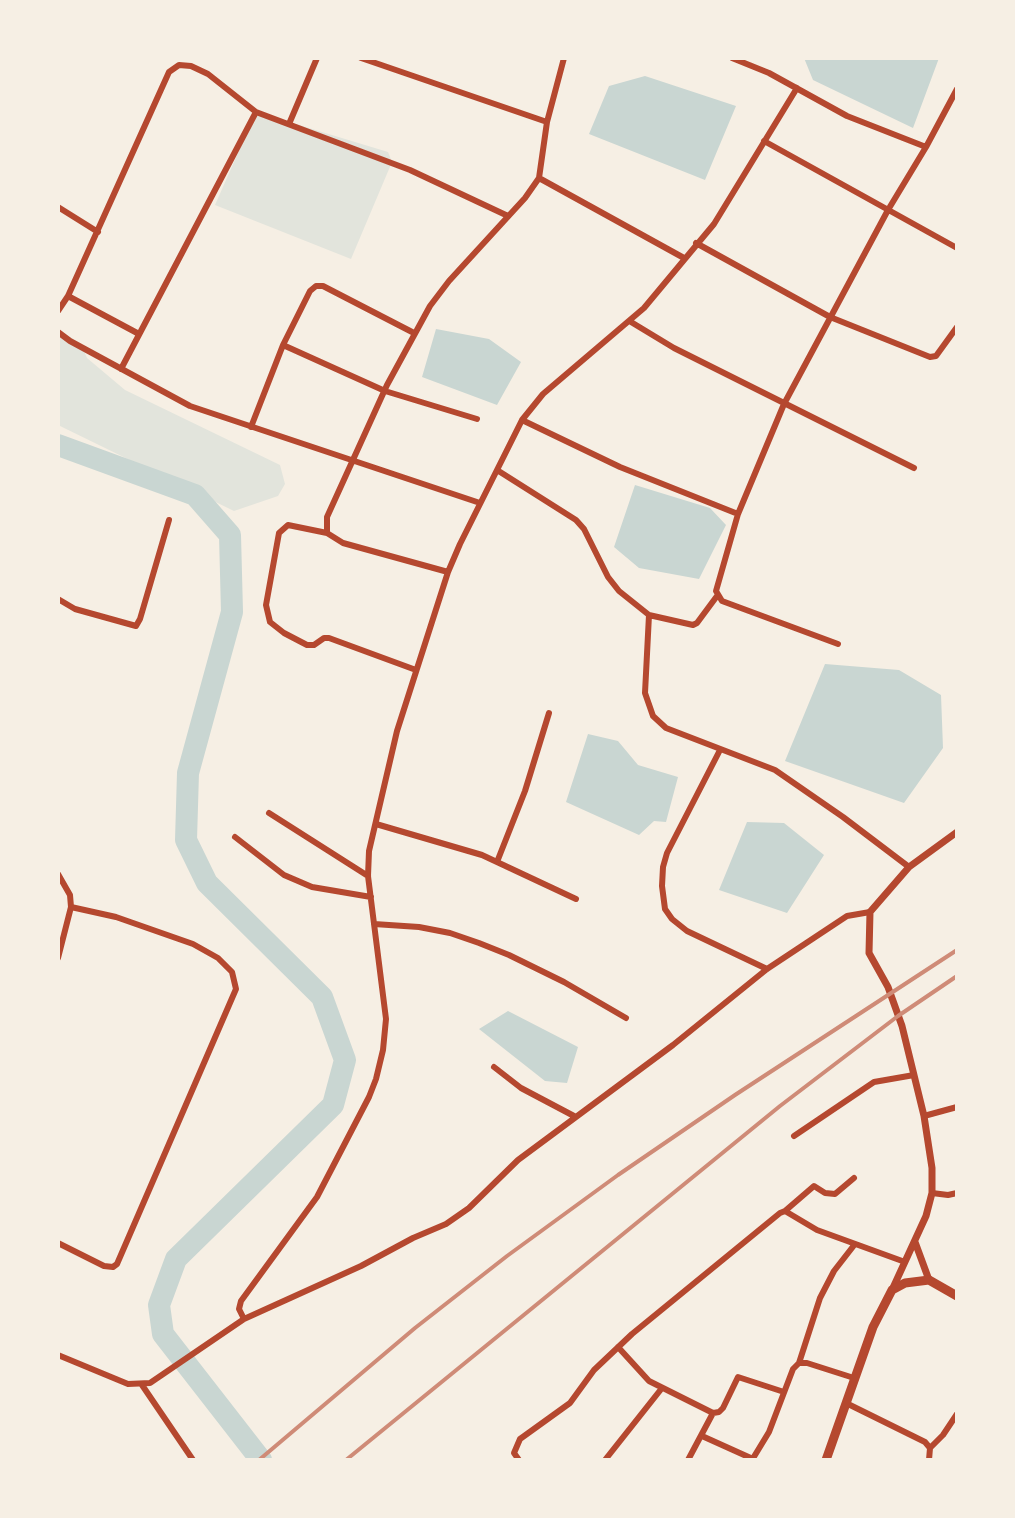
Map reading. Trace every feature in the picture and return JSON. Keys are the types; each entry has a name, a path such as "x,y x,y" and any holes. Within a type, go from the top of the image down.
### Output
{"main road":[{"path":"826,1460 873,1327 892,1290 905,1283 929,1280 957,1296"}],"street":[{"path":"289,124 317,58"},
{"path":"361,58 547,122"},
{"path":"327,533 327,517 414,333 449,281 539,178 547,122 564,58"},
{"path":"732,58 797,88 847,116 926,147"},
{"path":"58,311 98,232 169,72 179,65 191,66 208,74 256,112 410,170 508,216"},
{"path":"244,1319 240,1312 241,1301 317,1197 376,1079 386,1019 368,876 369,851 397,731 448,572 522,420 543,394 631,322 714,224 797,88"},
{"path":"838,644 722,601 716,591 738,514 784,404 957,89"},
{"path":"121,369 256,112"},
{"path":"764,141 957,248"},
{"path":"539,178 684,258"},
{"path":"58,207 98,232"},
{"path":"696,243 830,317 930,357 936,356 957,327"},
{"path":"251,427 283,345 310,291 316,286 323,286 414,333"},
{"path":"68,296 139,334"},
{"path":"631,322 674,348 914,468"},
{"path":"58,332 190,406 480,503"},
{"path":"283,345 385,391 477,419"},
{"path":"522,420 620,467 738,514"},
{"path":"497,470 576,520 584,529 608,577 619,591 649,615 693,625 717,596"},
{"path":"58,599 75,609 136,626 169,520"},
{"path":"416,670 329,638 307,645 270,622 266,605 279,533 288,525 327,533 368,552 448,572"},
{"path":"649,615 645,693 653,716 666,728 775,770 909,867"},
{"path":"497,862 525,791 549,713"},
{"path":"720,750 667,853 662,886 665,909 687,931 767,969"},
{"path":"269,813 368,876"},
{"path":"376,824 497,862 576,899"},
{"path":"58,1355 128,1384 150,1383 244,1319 457,1218 518,1160 673,1045 767,969 847,916 870,912 909,867 957,832"},
{"path":"235,837 284,875 312,887 371,897"},
{"path":"58,874 70,895 71,907 58,958"},
{"path":"58,1243 104,1266 117,1264 236,989 232,972 218,958 193,944 116,917 71,907"},
{"path":"870,912 869,953 888,987 902,1026 924,1116 932,1168 932,1193 926,1216 892,1290"},
{"path":"374,924 419,927 479,943 564,982 626,1018"},
{"path":"494,1067 521,1088 574,1116"},
{"path":"794,1136 874,1082 914,1075"},
{"path":"924,1116 957,1107"},
{"path":"519,1460 514,1453 520,1439 570,1403 594,1370 618,1347 814,1186 825,1193 835,1194 854,1178"},
{"path":"932,1193 957,1193"},
{"path":"785,1211 817,1230 905,1262"},
{"path":"915,1242 929,1280"},
{"path":"702,1436 753,1460 769,1432 793,1369 799,1363 820,1298 834,1271 855,1244"},
{"path":"618,1347 644,1377 713,1413 723,1408 735,1380 742,1376 784,1392"},
{"path":"799,1363 854,1378"},
{"path":"142,1385 193,1460"},
{"path":"605,1460 662,1388"},
{"path":"846,1403 925,1442 930,1448"},
{"path":"688,1460 713,1413"},
{"path":"929,1460 930,1448 957,1414"}],"shaded area":[{"path":"804,58 939,58 913,128 813,80"},
{"path":"645,76 736,106 705,180 589,134 609,86"},
{"path":"256,112 388,152 392,162 351,259 215,205"},
{"path":"58,329 81,344 87,358 125,390 280,465 285,484 278,496 234,511 58,425"},
{"path":"436,329 489,339 521,362 497,405 422,377"},
{"path":"635,485 710,508 726,525 699,579 639,568 614,547"},
{"path":"825,664 899,670 941,695 943,748 904,803 785,761"},
{"path":"588,734 618,741 638,765 678,777 666,822 654,821 639,835 566,802"},
{"path":"747,822 784,823 824,855 787,913 719,890"},
{"path":"508,1011 578,1047 567,1083 545,1081 479,1029"}],"waterway":[{"path":"58,445 195,495 230,535 232,612 188,773 186,840 207,883 322,997 345,1060 333,1105 176,1259 159,1305 163,1334 261,1460"}],"railway":[{"path":"259,1460 415,1328 507,1256 735,1095 957,950"},
{"path":"346,1460 780,1106 898,1016 957,976"}]}
